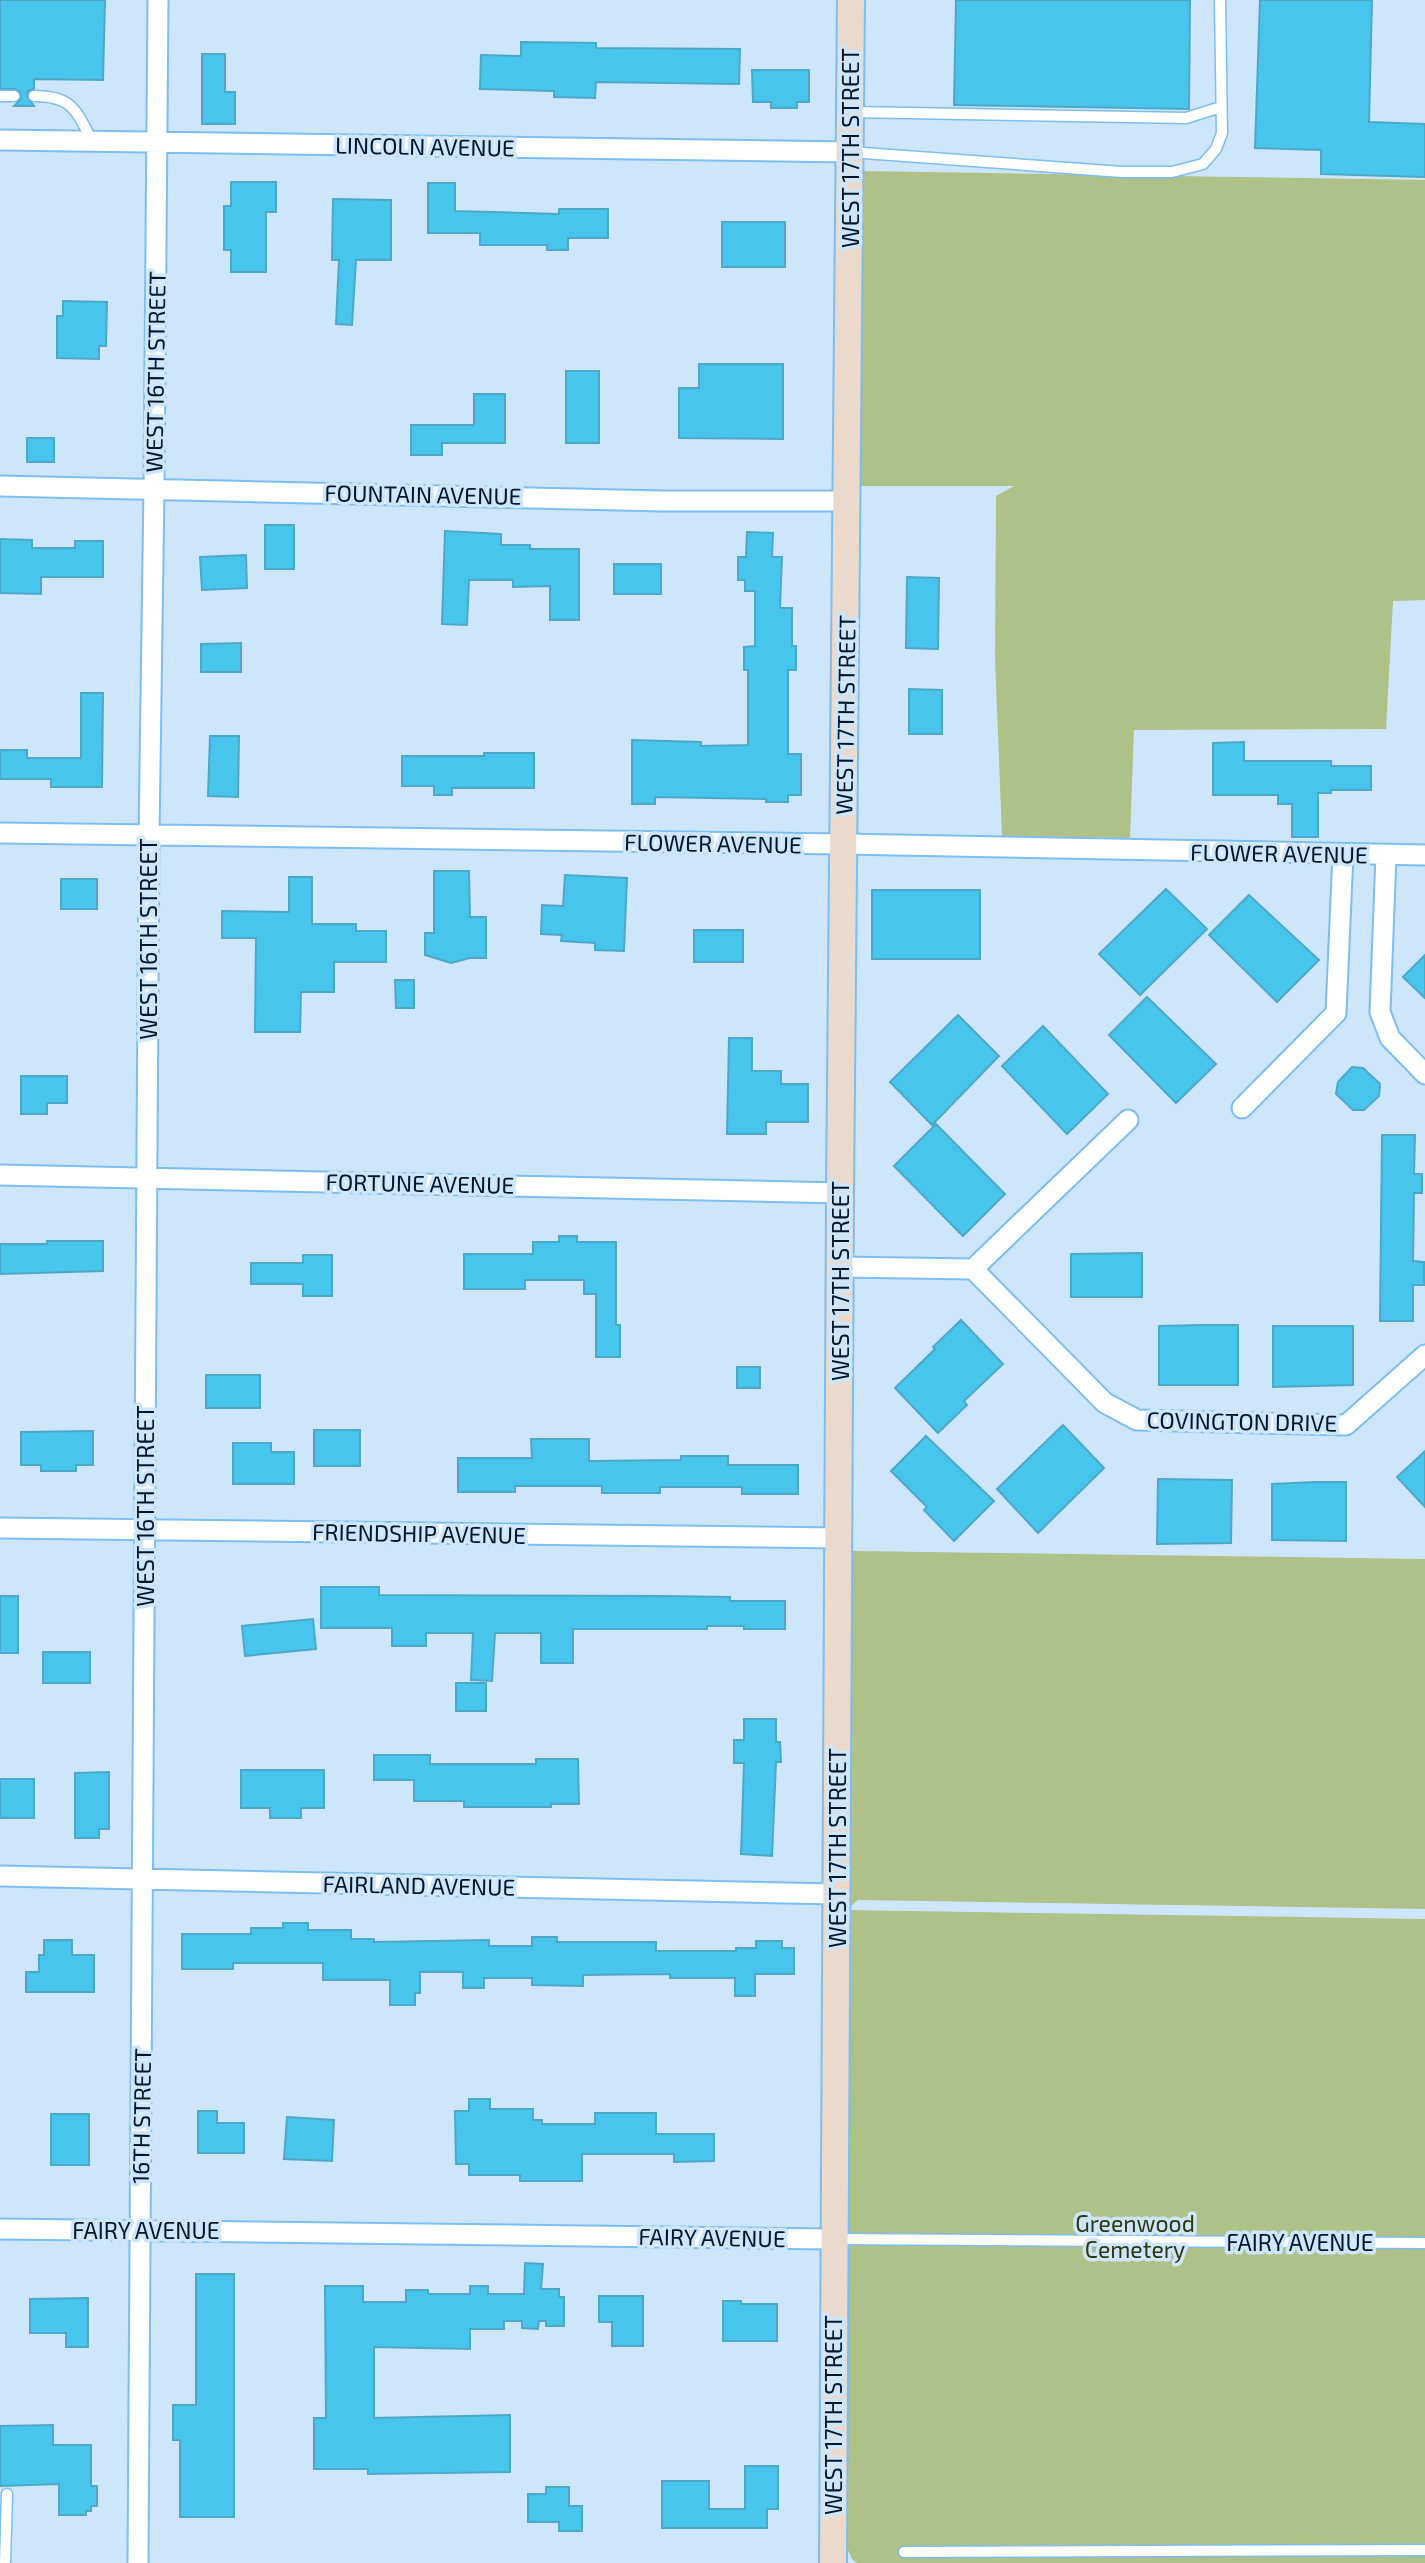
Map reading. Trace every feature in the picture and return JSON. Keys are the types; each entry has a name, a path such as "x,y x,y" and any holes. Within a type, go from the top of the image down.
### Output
{"main road":[{"name":"WEST 17TH STREET","path":"833,2563 840,1193 851,0"}],"street":[{"name":"WEST 16TH STREET","path":"143,1878 146,1177 158,0"},
{"name":"LINCOLN AVENUE","path":"0,140 850,152"},
{"name":"FOUNTAIN AVENUE","path":"0,486 663,500 847,500"},
{"name":"FLOWER AVENUE","path":"0,833 1425,855"},
{"path":"1242,1108 1336,1013 1343,854"},
{"path":"1386,855 1380,1012 1390,1038 1425,1074"},
{"path":"841,1267 973,1269 1128,1120"},
{"name":"FORTUNE AVENUE","path":"0,1175 840,1193"},
{"name":"COVINGTON DRIVE","path":"973,1269 1105,1403 1137,1420 1346,1425 1425,1355"},
{"name":"FRIENDSHIP AVENUE","path":"0,1528 839,1538"},
{"name":"FAIRLAND AVENUE","path":"0,1876 837,1894"},
{"name":"16TH STREET","path":"138,2563 143,1878"},
{"name":"FAIRY AVENUE","path":"0,2229 834,2239"}],"lane":[{"path":"850,152 1122,172 1172,172 1203,164 1216,149 1222,133 1220,0"},
{"path":"0,96 14,96"},
{"path":"34,96 64,100 75,109 93,141"},
{"path":"850,112 1186,118 1221,107"},
{"name":"FAIRY AVENUE","path":"834,2239 1425,2244"},
{"path":"5,2563 7,2494"},
{"path":"904,2552 1425,2550"}],"green space":[{"path":"863,171 1425,180 1425,600 1393,601 1386,729 1134,730 1130,838 1002,836 995,659 996,496 1014,486 860,486"},
{"path":"851,1551 1425,1559 1425,1909 858,1900 850,1907"},
{"name":"Greenwood Cemetery","path":"847,1910 1425,1919 1425,2563 857,2563 852,2559 846,2546"}],"building":[{"path":"0,0 105,0 103,80 34,79 34,89 28,91 27,96 34,106 14,106 21,99 20,92 15,89 0,89"},
{"path":"956,0 1190,0 1189,109 954,105"},
{"path":"1260,0 1372,0 1369,122 1425,124 1425,177 1321,174 1321,150 1255,148"},
{"path":"521,42 596,43 596,48 740,49 739,84 596,82 595,98 554,97 554,91 480,89 481,55 521,56"},
{"path":"202,54 225,54 225,92 235,92 235,124 202,124"},
{"path":"752,70 809,70 809,102 797,102 797,108 771,108 771,102 753,102"},
{"path":"231,182 276,182 276,212 266,212 266,272 231,272 231,250 224,250 224,206 231,206"},
{"path":"428,183 455,183 455,211 559,214 559,209 608,209 608,238 568,238 568,250 547,250 547,245 480,245 480,233 428,233"},
{"path":"333,199 391,200 391,260 356,260 352,325 336,324 339,260 332,260"},
{"path":"722,222 785,222 785,267 722,267"},
{"path":"63,301 107,302 106,346 99,346 99,359 57,358 57,316 63,316"},
{"path":"699,364 783,364 783,439 679,438 679,388 699,388"},
{"path":"566,371 599,371 599,443 566,443"},
{"path":"474,394 505,394 505,443 442,443 442,455 411,455 411,425 474,425"},
{"path":"27,438 54,438 54,462 27,462"},
{"path":"265,525 294,525 294,569 265,569"},
{"path":"445,531 501,534 501,545 530,545 530,549 579,549 579,620 550,620 550,586 513,587 513,580 469,580 467,625 442,624"},
{"path":"747,532 773,533 772,557 782,557 780,608 792,608 792,646 796,646 796,670 788,670 788,754 801,754 801,795 788,795 788,802 766,802 766,799 655,797 655,804 632,804 632,740 701,742 701,746 748,745 748,670 744,670 744,647 755,646 755,591 745,591 745,580 738,580 738,557 746,557"},
{"path":"0,539 32,540 32,548 75,548 75,541 103,541 103,577 41,577 41,594 0,593"},
{"path":"246,555 247,588 202,590 200,557"},
{"path":"614,564 661,564 661,594 614,594"},
{"path":"907,577 939,578 938,649 906,648"},
{"path":"241,643 241,672 201,672 201,644"},
{"path":"909,689 942,690 942,734 909,734"},
{"path":"81,693 103,693 102,787 51,787 51,779 0,779 0,750 27,750 27,758 81,758"},
{"path":"210,736 239,736 238,797 208,796"},
{"path":"1244,742 1244,761 1331,761 1331,766 1371,766 1371,790 1331,790 1331,793 1318,793 1318,837 1292,837 1292,804 1278,804 1278,795 1213,795 1213,743"},
{"path":"484,753 534,753 534,788 452,788 452,795 434,795 434,786 402,786 402,756 484,756"},
{"path":"434,871 469,871 470,917 486,917 486,958 470,958 451,963 425,955 425,933 434,933"},
{"path":"565,875 627,878 624,951 595,950 595,943 561,941 562,935 541,934 542,905 563,906"},
{"path":"289,877 312,877 312,924 356,924 356,931 386,931 386,962 334,962 334,992 301,992 300,1032 255,1032 256,938 222,938 222,911 289,912"},
{"path":"61,879 97,879 97,909 61,909"},
{"path":"1166,889 1207,929 1140,995 1099,954"},
{"path":"872,890 980,890 980,959 872,959"},
{"path":"1249,895 1319,960 1277,1002 1209,935"},
{"path":"694,930 743,930 743,962 694,962"},
{"path":"1425,955 1425,998 1403,977"},
{"path":"395,980 414,980 414,1008 396,1008"},
{"path":"1147,997 1216,1064 1176,1103 1109,1035"},
{"path":"958,1015 999,1056 932,1125 890,1082"},
{"path":"1043,1026 1108,1094 1067,1134 1002,1066"},
{"path":"729,1038 752,1038 752,1071 781,1071 781,1084 808,1084 808,1122 766,1122 766,1134 727,1134"},
{"path":"1352,1067 1363,1068 1380,1084 1379,1096 1364,1110 1353,1110 1336,1094 1338,1082"},
{"path":"21,1076 67,1076 67,1103 47,1103 47,1114 21,1114"},
{"path":"936,1124 1005,1194 963,1236 894,1166"},
{"path":"1382,1135 1415,1135 1414,1174 1422,1174 1422,1193 1414,1193 1413,1261 1424,1262 1424,1285 1413,1285 1413,1321 1380,1321"},
{"path":"559,1236 577,1236 577,1242 616,1242 616,1325 620,1325 620,1357 596,1357 596,1294 584,1294 584,1280 525,1280 525,1289 464,1289 464,1254 533,1254 533,1242 559,1242"},
{"path":"47,1241 103,1241 103,1271 0,1274 0,1244 47,1244"},
{"path":"1142,1253 1142,1297 1071,1297 1071,1254"},
{"path":"303,1255 332,1255 332,1296 303,1296 303,1284 251,1284 251,1263 303,1263"},
{"path":"961,1320 1003,1364 964,1401 967,1405 938,1433 895,1388"},
{"path":"1238,1325 1238,1385 1159,1385 1159,1326"},
{"path":"1273,1326 1353,1326 1353,1385 1273,1387"},
{"path":"737,1367 760,1367 760,1388 737,1388"},
{"path":"206,1375 260,1375 260,1408 206,1408"},
{"path":"1063,1425 1104,1468 1038,1533 997,1489"},
{"path":"314,1430 360,1430 360,1466 314,1466"},
{"path":"93,1431 93,1465 76,1465 76,1471 41,1471 41,1465 21,1465 21,1432"},
{"path":"926,1436 994,1501 954,1541 924,1510 927,1507 891,1471"},
{"path":"531,1439 589,1439 589,1461 681,1460 681,1456 728,1456 728,1465 798,1465 798,1494 742,1494 742,1487 660,1487 660,1493 602,1493 602,1486 515,1486 515,1492 458,1492 458,1458 532,1458"},
{"path":"233,1443 271,1443 271,1452 294,1452 294,1484 233,1484"},
{"path":"1425,1451 1425,1507 1397,1477"},
{"path":"1158,1479 1232,1480 1231,1543 1157,1544"},
{"path":"1346,1482 1346,1541 1272,1540 1272,1484"},
{"path":"321,1587 379,1587 379,1595 730,1597 730,1601 785,1601 785,1629 707,1626 707,1629 573,1629 573,1663 541,1663 541,1633 495,1633 492,1681 471,1680 473,1633 426,1633 426,1646 392,1646 392,1628 321,1628"},
{"path":"0,1596 18,1596 18,1653 0,1653"},
{"path":"313,1619 316,1649 245,1656 242,1626"},
{"path":"43,1652 90,1652 90,1683 43,1683"},
{"path":"456,1683 486,1683 486,1711 456,1711"},
{"path":"744,1719 776,1719 776,1742 780,1742 781,1762 776,1762 772,1856 741,1854 744,1763 734,1763 734,1740 744,1740"},
{"path":"374,1755 430,1755 430,1764 536,1764 536,1759 578,1759 579,1804 551,1804 551,1807 464,1807 464,1801 414,1801 414,1780 374,1780"},
{"path":"241,1770 324,1770 324,1808 301,1808 301,1818 270,1818 270,1808 241,1808"},
{"path":"109,1772 109,1829 99,1829 99,1838 75,1838 75,1773"},
{"path":"0,1779 34,1779 34,1818 0,1818"},
{"path":"283,1923 308,1923 308,1930 351,1930 351,1939 374,1939 374,1942 489,1940 489,1946 532,1946 532,1937 557,1937 557,1942 656,1942 656,1951 736,1951 736,1948 756,1948 756,1941 782,1941 782,1948 794,1948 794,1974 755,1974 755,1996 735,1996 735,1978 670,1978 670,1974 583,1975 583,1986 532,1985 532,1978 484,1978 484,1988 463,1988 463,1972 420,1972 420,1993 415,1993 415,2005 390,2005 390,1980 323,1980 323,1963 233,1963 233,1969 182,1969 182,1934 251,1934 251,1928 283,1928"},
{"path":"44,1940 72,1940 72,1955 94,1955 94,1992 26,1992 26,1972 39,1972 39,1955 44,1955"},
{"path":"469,2099 490,2099 490,2109 533,2109 533,2120 542,2120 542,2124 595,2124 595,2113 656,2113 656,2134 714,2134 714,2161 674,2162 674,2154 582,2154 582,2181 520,2181 520,2175 469,2175 469,2164 456,2164 455,2111 469,2111"},
{"path":"198,2111 217,2111 217,2123 244,2123 244,2153 198,2153"},
{"path":"51,2114 89,2114 89,2165 51,2165"},
{"path":"287,2117 334,2120 332,2161 284,2159"},
{"path":"525,2263 543,2264 541,2289 559,2289 559,2297 564,2297 564,2326 546,2326 546,2321 539,2321 538,2329 522,2328 522,2321 504,2321 504,2329 470,2329 470,2349 374,2347 374,2418 510,2415 510,2472 368,2474 368,2469 314,2469 314,2418 326,2418 325,2286 363,2286 363,2302 406,2302 406,2290 428,2290 428,2294 470,2294 470,2286 488,2286 488,2294 524,2294"},
{"path":"196,2274 234,2274 234,2517 180,2517 180,2440 173,2440 173,2405 196,2405"},
{"path":"599,2296 643,2296 643,2346 612,2346 612,2322 599,2322"},
{"path":"88,2298 88,2347 66,2347 66,2333 30,2333 30,2299"},
{"path":"723,2301 777,2304 777,2341 723,2341"},
{"path":"53,2425 53,2445 91,2445 91,2486 97,2486 97,2506 91,2506 91,2511 86,2511 86,2515 59,2515 59,2484 0,2486 0,2426"},
{"path":"745,2466 778,2466 778,2509 767,2509 767,2528 662,2528 662,2481 709,2481 709,2509 745,2509"},
{"path":"546,2487 569,2487 569,2506 582,2506 582,2531 559,2531 559,2522 528,2522 528,2494 546,2494"}]}
